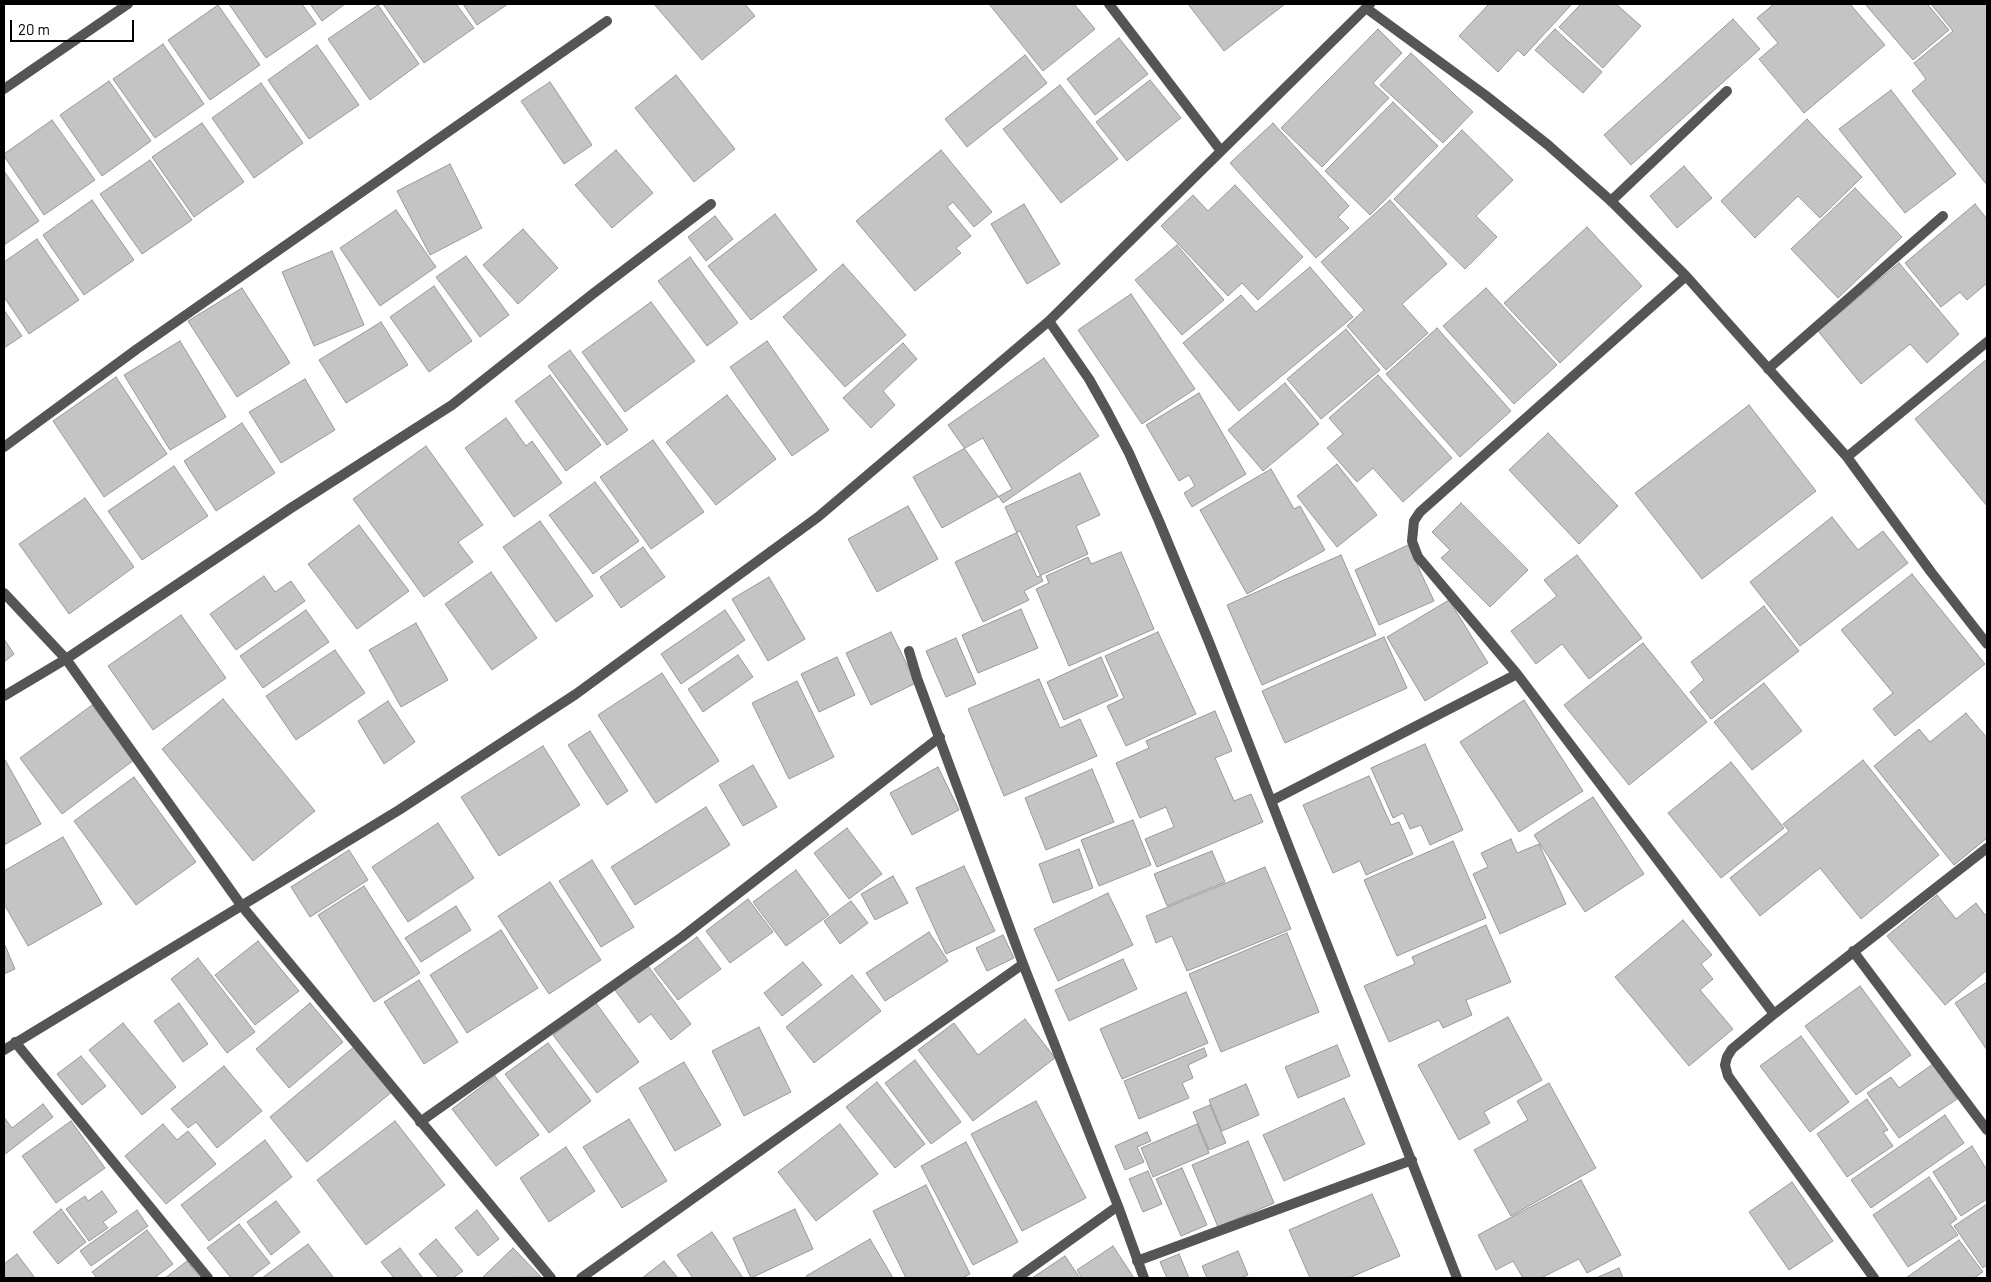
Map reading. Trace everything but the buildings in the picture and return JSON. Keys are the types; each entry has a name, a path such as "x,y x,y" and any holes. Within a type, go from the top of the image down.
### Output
{"street":[{"path":"4,89 128,4"},
{"path":"1108,4 1221,151"},
{"path":"4,1050 399,810 584,688 818,517 1049,321 1368,6 1548,145 1612,202 1686,276 1847,456 1931,572 1987,644"},
{"path":"4,447 137,349 607,21"},
{"path":"1612,202 1727,91"},
{"path":"4,696 66,659 292,508 452,405 711,204"},
{"path":"1768,369 1943,216"},
{"path":"1686,276 1420,512 1414,521 1412,541 1418,557 1517,674 1774,1014"},
{"path":"1049,321 1089,380 1129,453 1159,521 1209,642 1457,1278"},
{"path":"1847,456 1987,342"},
{"path":"4,593 66,659 241,905 551,1278"},
{"path":"909,651 917,678 1023,964 1118,1206 1144,1278"},
{"path":"1271,801 1517,674"},
{"path":"420,1122 682,938 940,737"},
{"path":"1874,1278 1728,1076 1725,1065 1727,1057 1732,1050 1774,1014 1987,848"},
{"path":"1854,951 1987,1130"},
{"path":"581,1278 1023,964"},
{"path":"15,1042 208,1278"},
{"path":"1137,1261 1412,1160"},
{"path":"1017,1278 1118,1206"}]}
